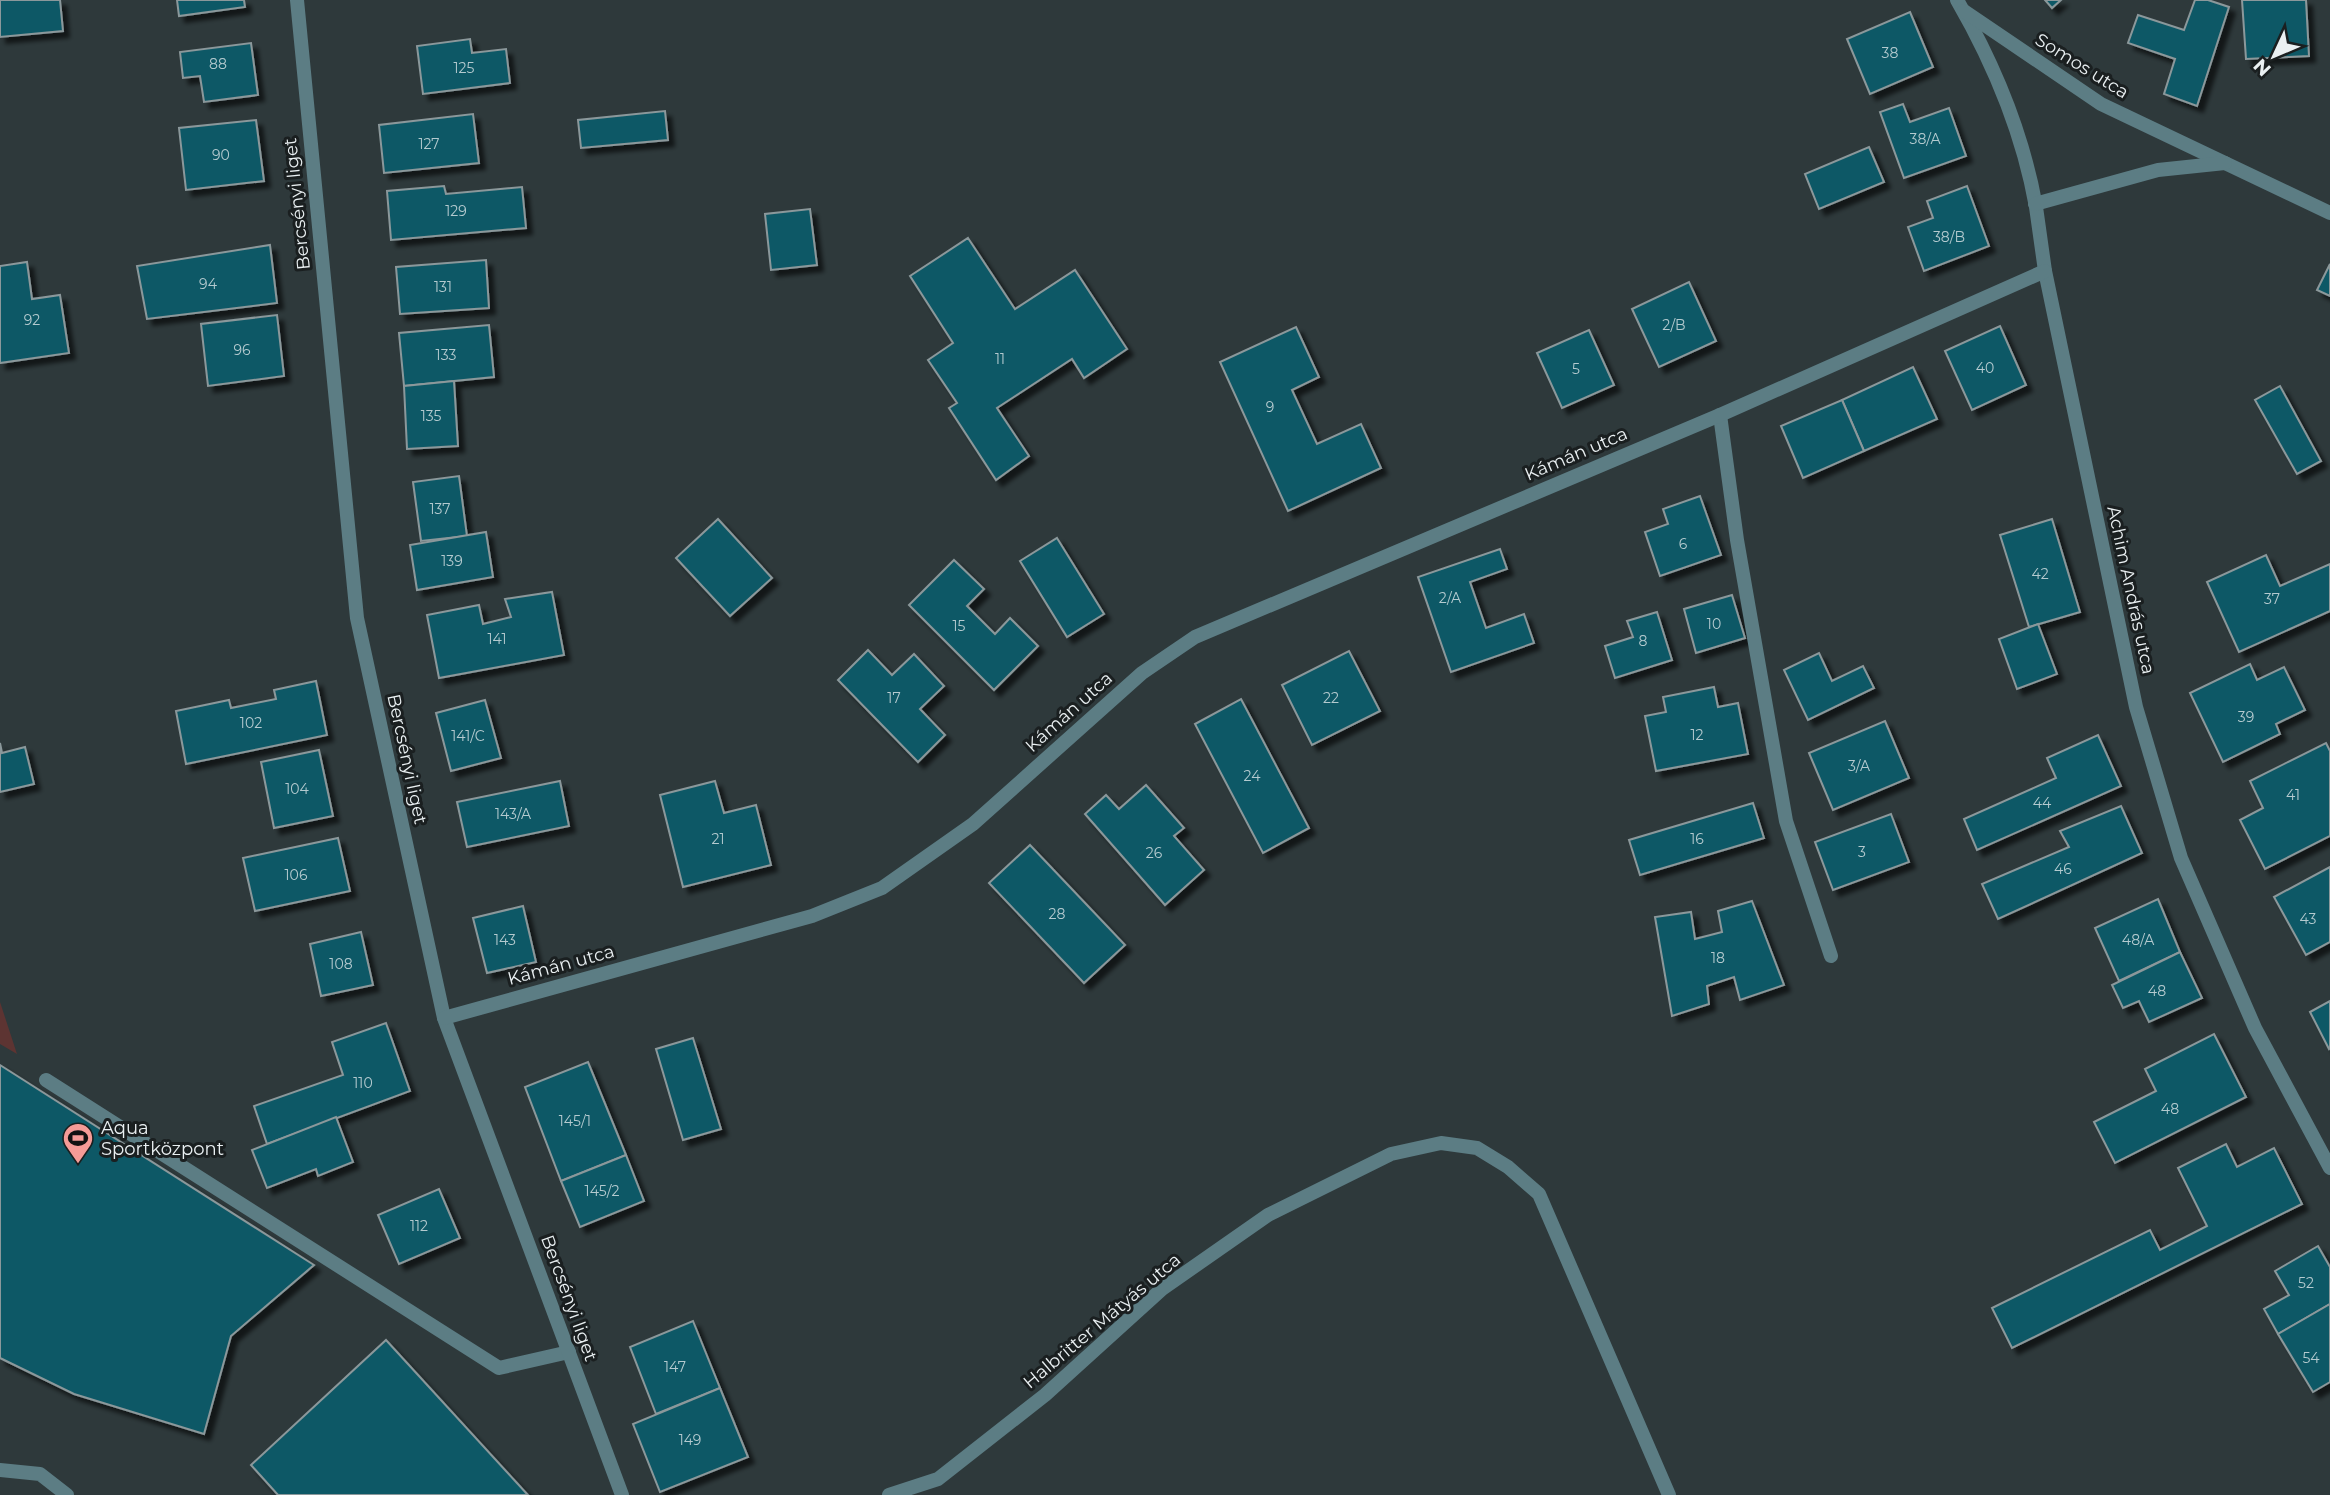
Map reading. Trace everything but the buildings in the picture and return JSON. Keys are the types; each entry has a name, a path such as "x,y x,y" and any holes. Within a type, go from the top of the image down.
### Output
{"street":[{"name":"Bercsényi liget","path":"296,0 357,618 444,1018 622,1495"},
{"name":"Somos utca","path":"1960,5 2101,104 2330,213"},
{"name":"Achim András utca","path":"1960,5 1995,73 2016,129 2035,204 2045,271 2136,707 2181,858 2255,1028 2330,1168"},
{"path":"2035,204 2158,170 2225,163"},
{"name":"Kámán utca","path":"444,1018 812,916 882,888 973,824 1142,673 1195,637 1720,415 2045,271"},
{"path":"1720,415 1737,540 1786,821 1831,956"},
{"path":"46,1080 499,1368 569,1352"},
{"name":"Halbritter Mátyás utca","path":"889,1495 938,1479 1045,1395 1163,1289 1268,1215 1391,1154 1441,1143 1477,1147 1508,1167 1539,1194 1670,1495"},
{"path":"0,1469 40,1474 67,1495"}],"shaded area":[{"path":"0,1002 17,1054 0,1044"}],"place":[{"name":"Aqua Sportközpont","path":"78,1165"}]}
